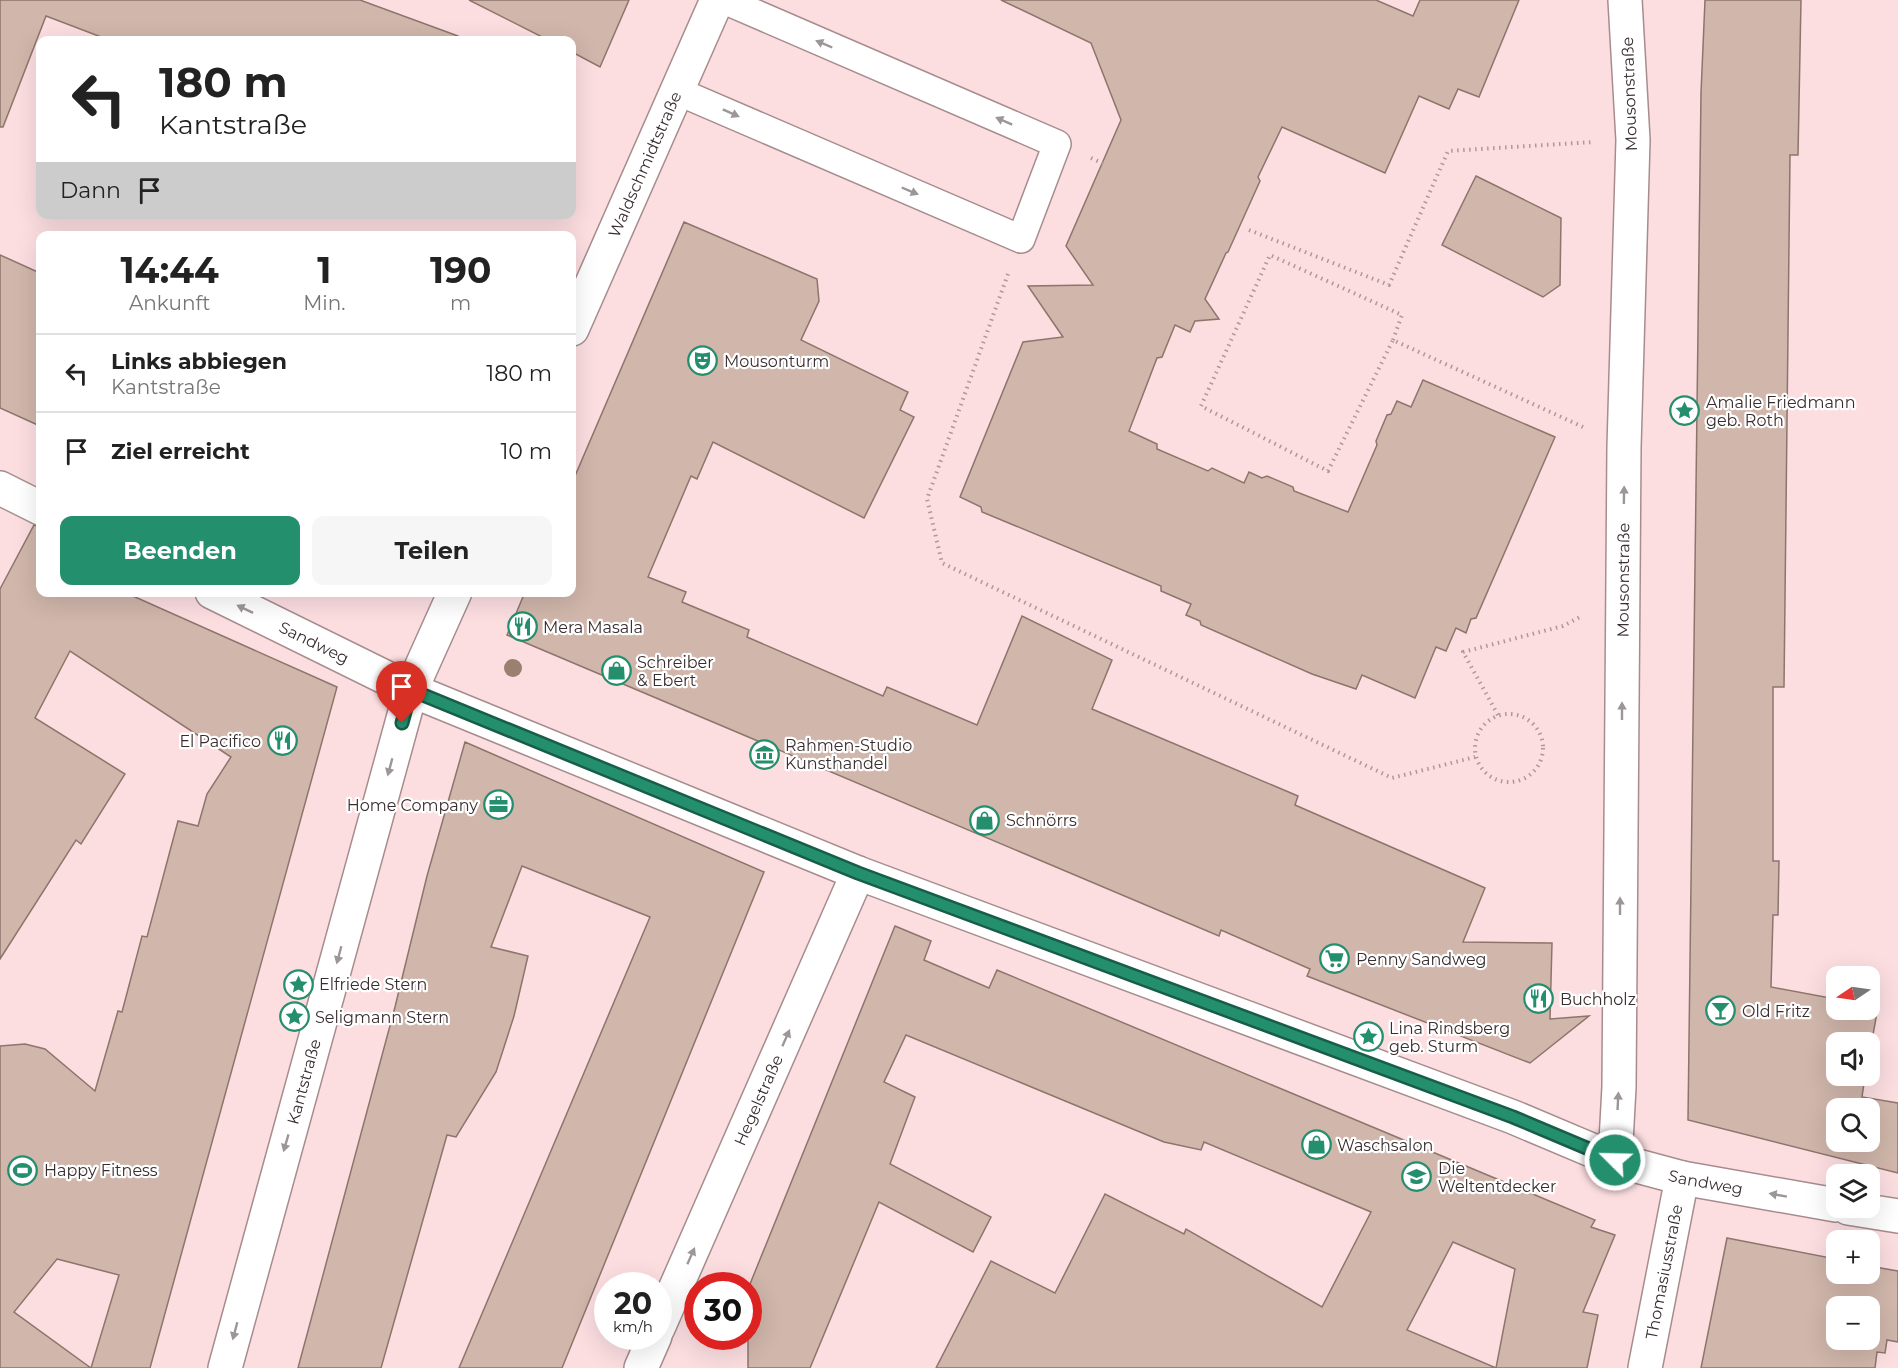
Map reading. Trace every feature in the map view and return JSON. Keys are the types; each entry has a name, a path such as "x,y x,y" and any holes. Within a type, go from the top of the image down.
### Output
{"street":[{"name":"Waldschmidtstraße","path":"576,320 717,0"},
{"name":"Mousonstraße","path":"1615,1160 1619,1087 1624,447 1632,140 1625,0"},
{"path":"2,493 36,506"},
{"name":"Sandweg","path":"222,597 411,690 858,873 1513,1117 1615,1160 1682,1178 1826,1203"},
{"path":"411,690 453,597"},
{"name":"Kantstraße","path":"225,1368 411,690"},
{"name":"Hegelstraße","path":"672,1296 858,873"},
{"name":"Thomasiusstraße","path":"1645,1368 1682,1178"},
{"path":"1880,1213 1898,1216"},
{"path":"641,1368 649,1350"}],"lane":[{"path":"677,91 1021,239 1057,144 724,0"}],"path":[{"path":"1249,230 1389,285 1448,151 1632,140"},
{"path":"1021,239 927,499 942,563 1392,778 1475,757"},
{"path":"1270,255 1402,315 1393,340 1328,471 1201,406 1270,255"},
{"path":"1393,340 1624,447"},
{"path":"1498,715 1463,652 1563,626 1622,600"},
{"path":"1512,714 1527,718 1538,730 1543,745 1540,763 1530,775 1519,781 1504,782 1487,775 1475,757 1475,739 1483,724 1498,715 1512,714"}],"building":[{"path":"0,0 360,0 458,36 98,36 46,16 38,36 36,36 36,42 3,127 0,127"},
{"path":"469,0 629,0 600,67 576,54 576,36 540,36"},
{"path":"1001,0 1376,0 1413,16 1420,0 1519,0 1479,97 1458,89 1449,109 1419,96 1385,173 1282,127 1258,177 1260,181 1205,299 1219,319 1195,321 1190,332 1175,325 1162,357 1157,358 1129,431 1157,444 1157,449 1208,471 1212,468 1244,483 1249,472 1262,478 1267,476 1293,487 1294,491 1348,512 1377,445 1376,441 1387,415 1391,414 1397,401 1411,407 1423,380 1555,437 1476,618 1471,619 1466,633 1456,628 1446,651 1436,647 1415,698 1362,675 1356,689 1312,674 1201,625 1200,621 1186,615 1191,604 1161,591 1161,586 982,512 981,507 960,497 1023,342 1063,337 1028,286 1093,285 1066,246 1121,120 1091,43"},
{"path":"1705,0 1801,0 1798,155 1790,155 1784,687 1773,687 1773,861 1779,861 1778,915 1773,915 1771,987 1826,997 1826,1020 1876,1020 1874,1032 1826,1032 1826,1086 1864,1086 1862,1097 1868,1098 1826,1098 1826,1152 1880,1152 1880,1100 1898,1103 1898,1173 1880,1168 1880,1164 1862,1164 1688,1120 1701,93"},
{"path":"1476,176 1561,218 1560,285 1543,297 1442,245"},
{"path":"684,222 817,279 819,301 801,340 908,392 900,410 914,417 864,518 713,442 697,479 691,476 648,577 686,592 682,602 749,630 747,637 883,696 887,687 977,725 1022,616 1112,660 1092,709 1298,796 1295,805 1485,888 1463,942 1552,943 1550,1019 1589,1016 1530,1063 1307,976 1310,969 1221,930 1219,936 507,635 523,597 576,597 576,474"},
{"path":"0,255 36,271 36,424 0,408"},
{"path":"34,525 36,526 36,597 135,597 337,687 150,1368 91,1368 0,1368 0,1046 25,1044 45,1049 95,1091 118,1011 122,1012 142,936 147,937 178,821 198,826 207,794 231,757 70,651 35,718 125,774 81,844 76,840 0,959 0,589","holes":["57,1259 119,1275 91,1368 14,1312"]},
{"path":"465,742 764,872 601,1272 594,1272 594,1289 562,1368 459,1368 650,917 522,866 491,947 528,956 514,1016 496,1072 456,1137 447,1135 381,1368 298,1368 395,1007 427,876"},
{"path":"895,926 931,941 924,960 989,988 997,970 1595,1220 1591,1227 1615,1235 1583,1312 1598,1315 1587,1368 1496,1368 936,1368 991,1261 1055,1293 1105,1194 1184,1234 1186,1229 1322,1307 1371,1212 1204,1142 1201,1150 1164,1142 906,1035 884,1082 915,1097 890,1164 991,1217 973,1252 879,1202 810,1368 748,1368 748,1350 762,1350 762,1272 755,1272","holes":["1453,1242 1515,1269 1496,1368 1407,1330"]},
{"path":"1727,1238 1826,1257 1826,1284 1880,1284 1880,1268 1898,1271 1898,1342 1887,1340 1885,1353 1877,1352 1875,1368 1701,1368"}],"place":[{"name":"Mousonturm","path":"703,361"},
{"name":"Amalie Friedmann geb. Roth","path":"1685,411"},
{"name":"Mera Masala","path":"522,627"},
{"name":"Schreiber & Ebert","path":"616,671"},
{"name":"El Pacifico","path":"282,741"},
{"name":"Rahmen-Studio Kunsthandel","path":"764,754"},
{"name":"Home Company","path":"499,805"},
{"name":"Schnörrs","path":"985,820"},
{"name":"Penny Sandweg","path":"1335,959"},
{"name":"Elfriede Stern","path":"298,984"},
{"name":"Buchholz","path":"1539,999"},
{"name":"Old Fritz","path":"1721,1011"},
{"name":"Seligmann Stern","path":"294,1017"},
{"name":"Lina Rindsberg geb. Sturm","path":"1368,1037"},
{"name":"Waschsalon","path":"1316,1145"},
{"name":"Happy Fitness","path":"23,1170"},
{"name":"Die Weltentdecker","path":"1417,1177"}],"route":[{"path":"402,723 411,690 858,873 1513,1117 1615,1160"}]}
